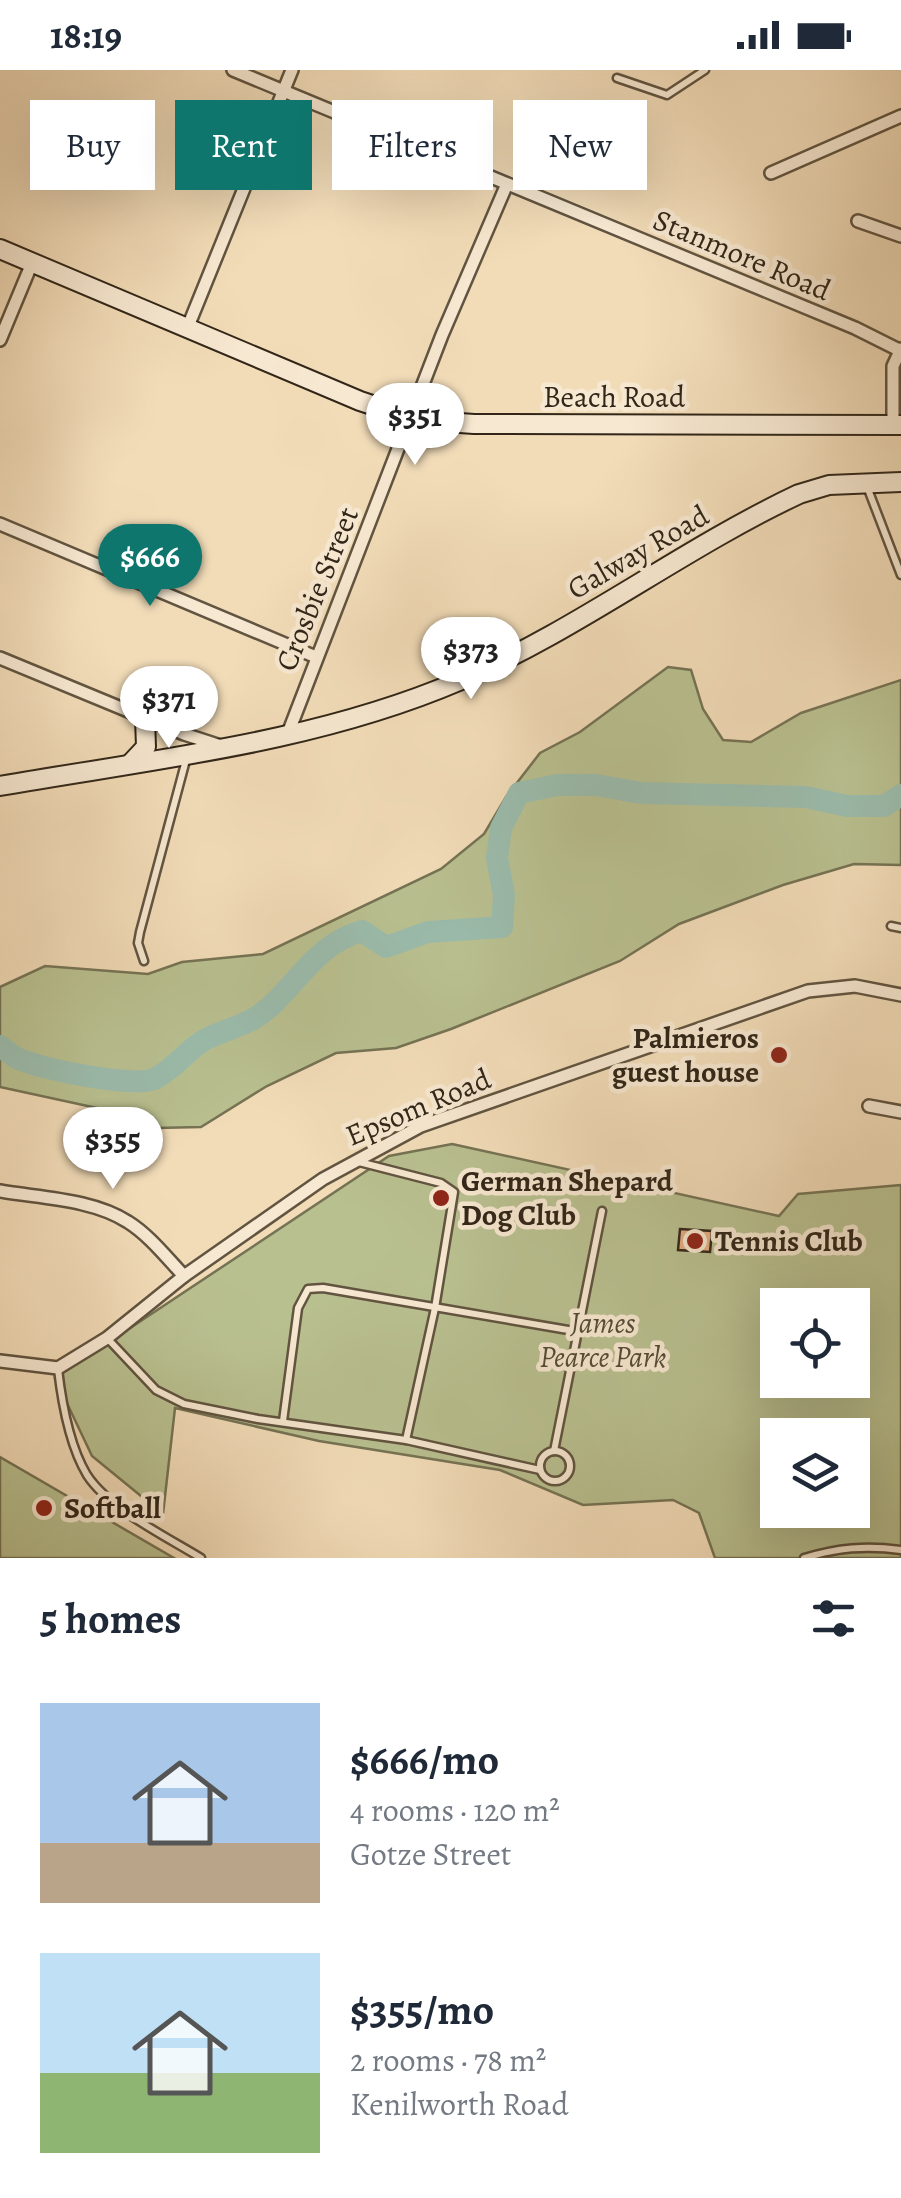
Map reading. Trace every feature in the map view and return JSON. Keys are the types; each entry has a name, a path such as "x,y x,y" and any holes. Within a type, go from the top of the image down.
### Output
{"street":[{"name":"Stanmore Road","path":"233,70 900,350"},
{"path":"186,329 292,70"},
{"path":"771,172 901,116"},
{"name":"Crosbie Street","path":"287,736 442,335 506,184"},
{"path":"858,220 901,236"},
{"name":"Beach Road","path":"0,249 186,329 412,419 474,424 897,425"},
{"path":"0,340 32,263"},
{"path":"897,425 894,366 900,350"},
{"name":"Galway Road","path":"0,786 287,736 386,709 464,679 541,640 786,500 814,488 901,482"},
{"path":"0,524 316,657"},
{"path":"0,658 224,747"},
{"path":"132,763 146,747 145,718"},
{"name":"Epsom Road","path":"58,1368 107,1338 262,1219 354,1160 421,1126 808,991 854,986 901,994"},
{"path":"869,1106 901,1112"},
{"path":"0,1191 100,1209 120,1217 137,1228 184,1276"},
{"path":"0,1362 58,1368"}],"lane":[{"path":"617,78 666,95 705,70"},
{"path":"866,483 901,575"},
{"path":"144,961 138,943 140,932 186,766 186,754"},
{"path":"891,926 901,928"},
{"path":"354,1160 442,1183 454,1192 406,1440"},
{"path":"554,1451 602,1211"},
{"path":"283,1421 298,1308 308,1289 324,1288 580,1332"},
{"path":"107,1338 156,1390 206,1409 406,1440 540,1470 550,1480 560,1481 568,1475 570,1461 554,1451 543,1457 540,1470"},
{"path":"58,1368 76,1450 95,1485 127,1511 202,1558"},
{"path":"804,1558 836,1548 874,1546 901,1550"}],"green space":[{"path":"668,667 691,670 703,709 723,740 751,742 801,713 901,680 901,865 854,864 783,885 679,924 620,961 451,1029 396,1048 336,1053 267,1086 201,1127 156,1128 106,1110 0,1087 0,987 45,966 148,974 182,962 263,954 441,869 484,834 540,753 580,732"},
{"name":"James Pearce Park","path":"452,1144 779,1216 798,1194 901,1185 901,1558 715,1558 699,1513 673,1500 583,1505 500,1470 319,1441 175,1408 163,1514 92,1456 55,1378 389,1156"},
{"name":"Softball","path":"0,1457 174,1558 0,1558"}],"building":[{"name":"Tennis Club","path":"680,1229 712,1231 710,1252 678,1250"}],"waterway":[{"path":"0,1046 19,1059 66,1072 128,1081 154,1079 201,1042 258,1016 324,951 348,936 362,931 386,947 428,932 502,927 504,895 497,858 501,828 519,793 557,785 596,785 641,793 806,797 847,806 884,806 901,795"}],"place":[{"name":"Palmieros guest house","path":"779,1055"},
{"name":"German Shepard Dog Club","path":"441,1198"},
{"name":"Tennis Club","path":"695,1241"},
{"name":"Softball","path":"44,1508"}]}
